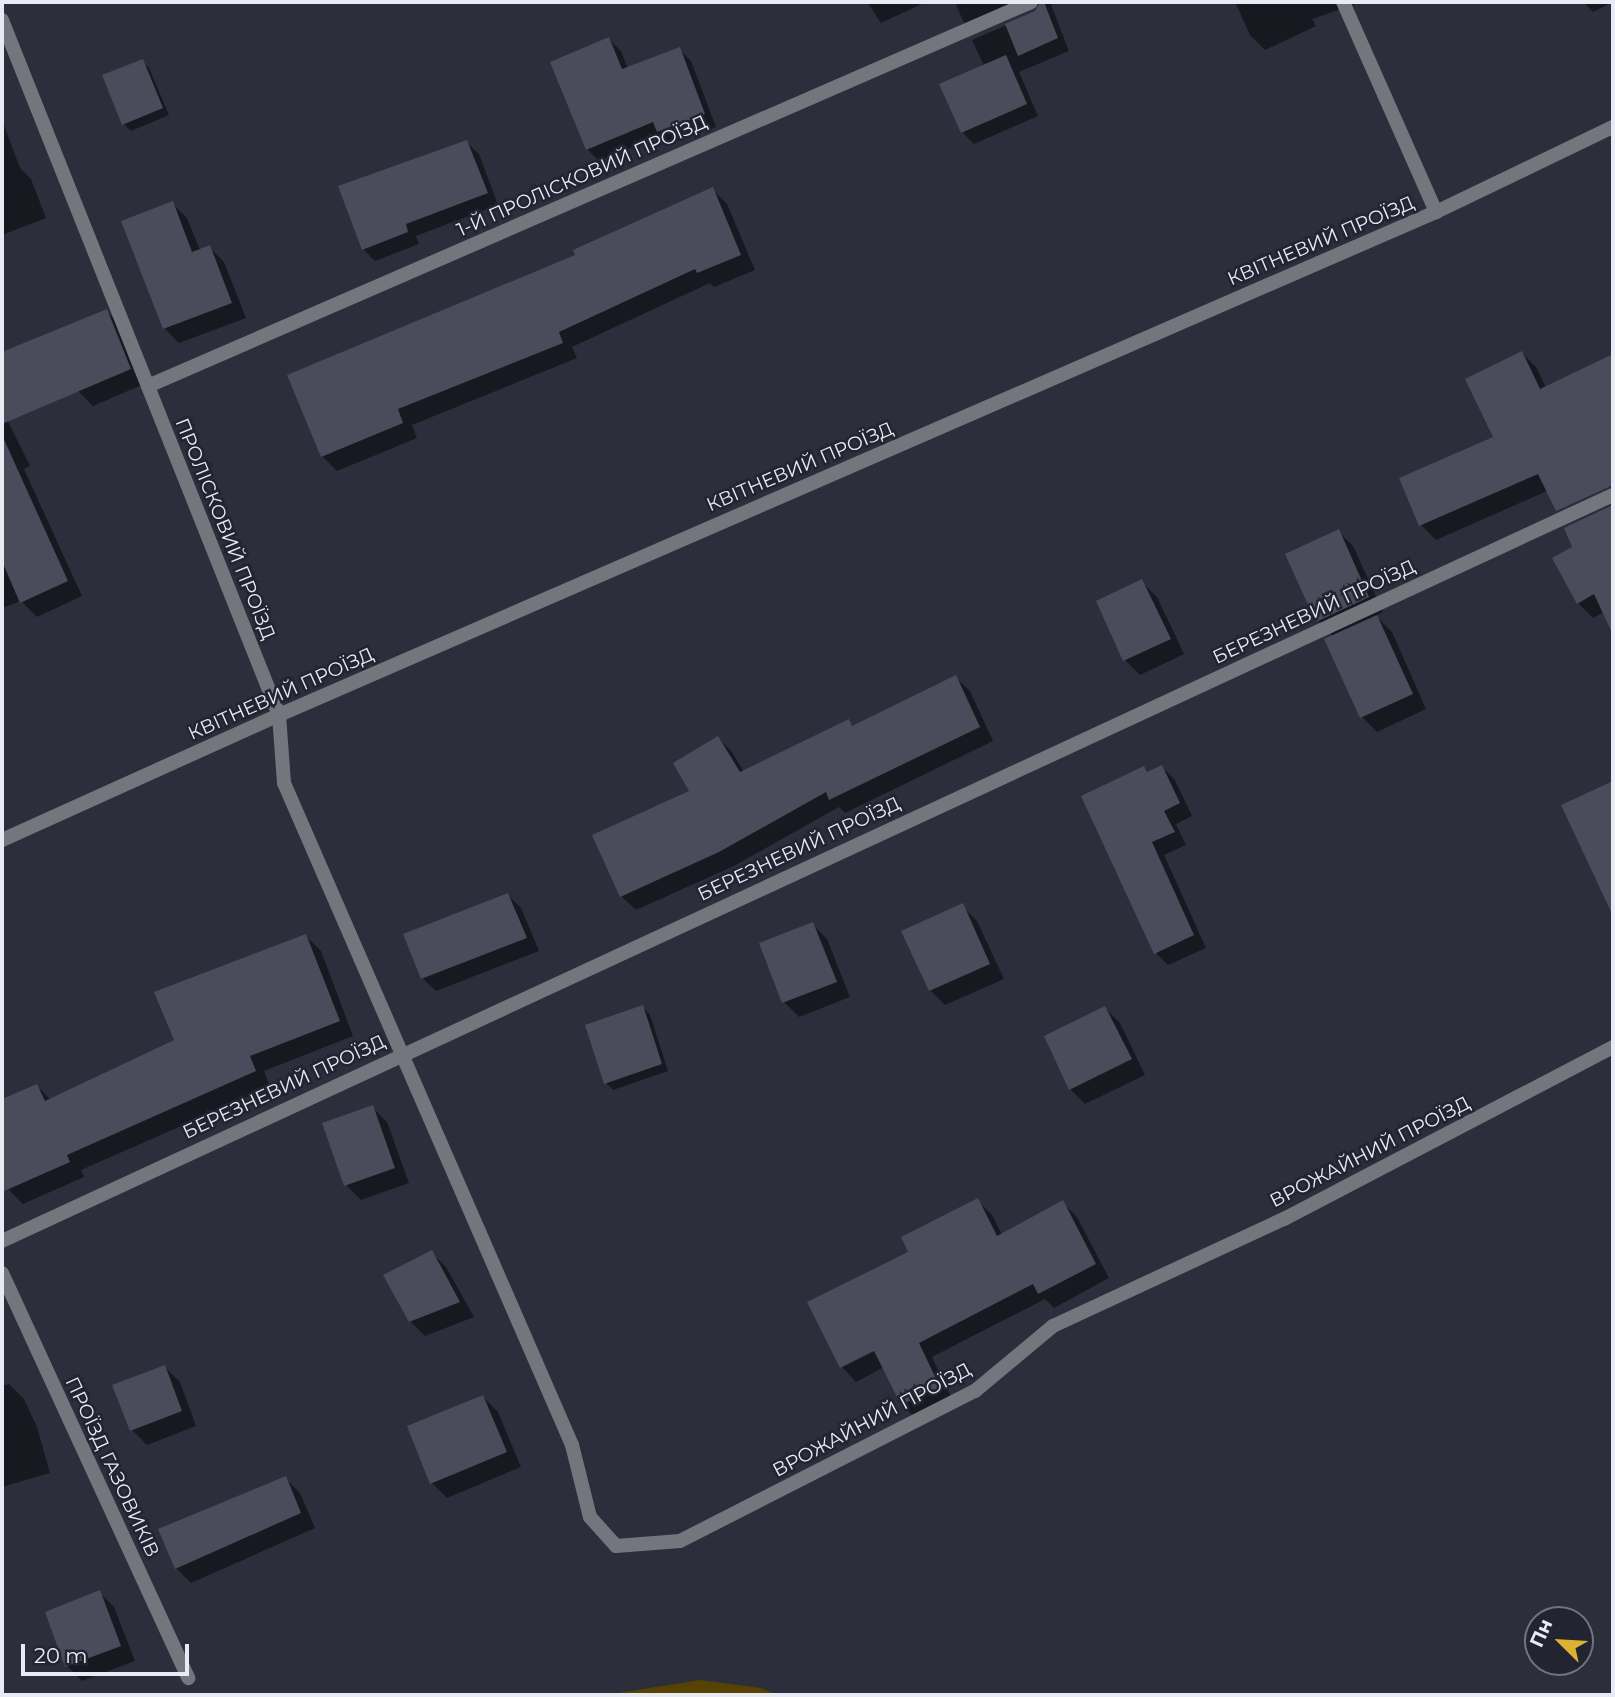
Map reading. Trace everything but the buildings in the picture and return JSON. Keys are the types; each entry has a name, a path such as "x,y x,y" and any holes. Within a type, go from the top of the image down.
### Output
{"street":[{"name":"1-Й ПРОЛІСКОВИЙ ПРОЇЗД","path":"148,386 1031,2"},
{"path":"1343,2 1436,212"},
{"name":"ПРОЛІСКОВИЙ ПРОЇЗД","path":"2,20 279,715 284,783 404,1052"},
{"name":"КВІТНЕВИЙ ПРОЇЗД","path":"2,840 279,715 1436,212 1613,127"},
{"name":"БЕРЕЗНЕВИЙ ПРОЇЗД","path":"2,1241 404,1052 1613,495"},
{"name":"ВРОЖАЙНИЙ ПРОЇЗД","path":"404,1052 572,1445 590,1517 616,1546 680,1541 692,1535 975,1391 1053,1326 1284,1219 1613,1047"},
{"name":"ПРОЇЗД ГАЗОВИКІВ","path":"2,1273 188,1678"}],"shaded area":[{"path":"700,1680 761,1688 778,1695 605,1695"}]}
